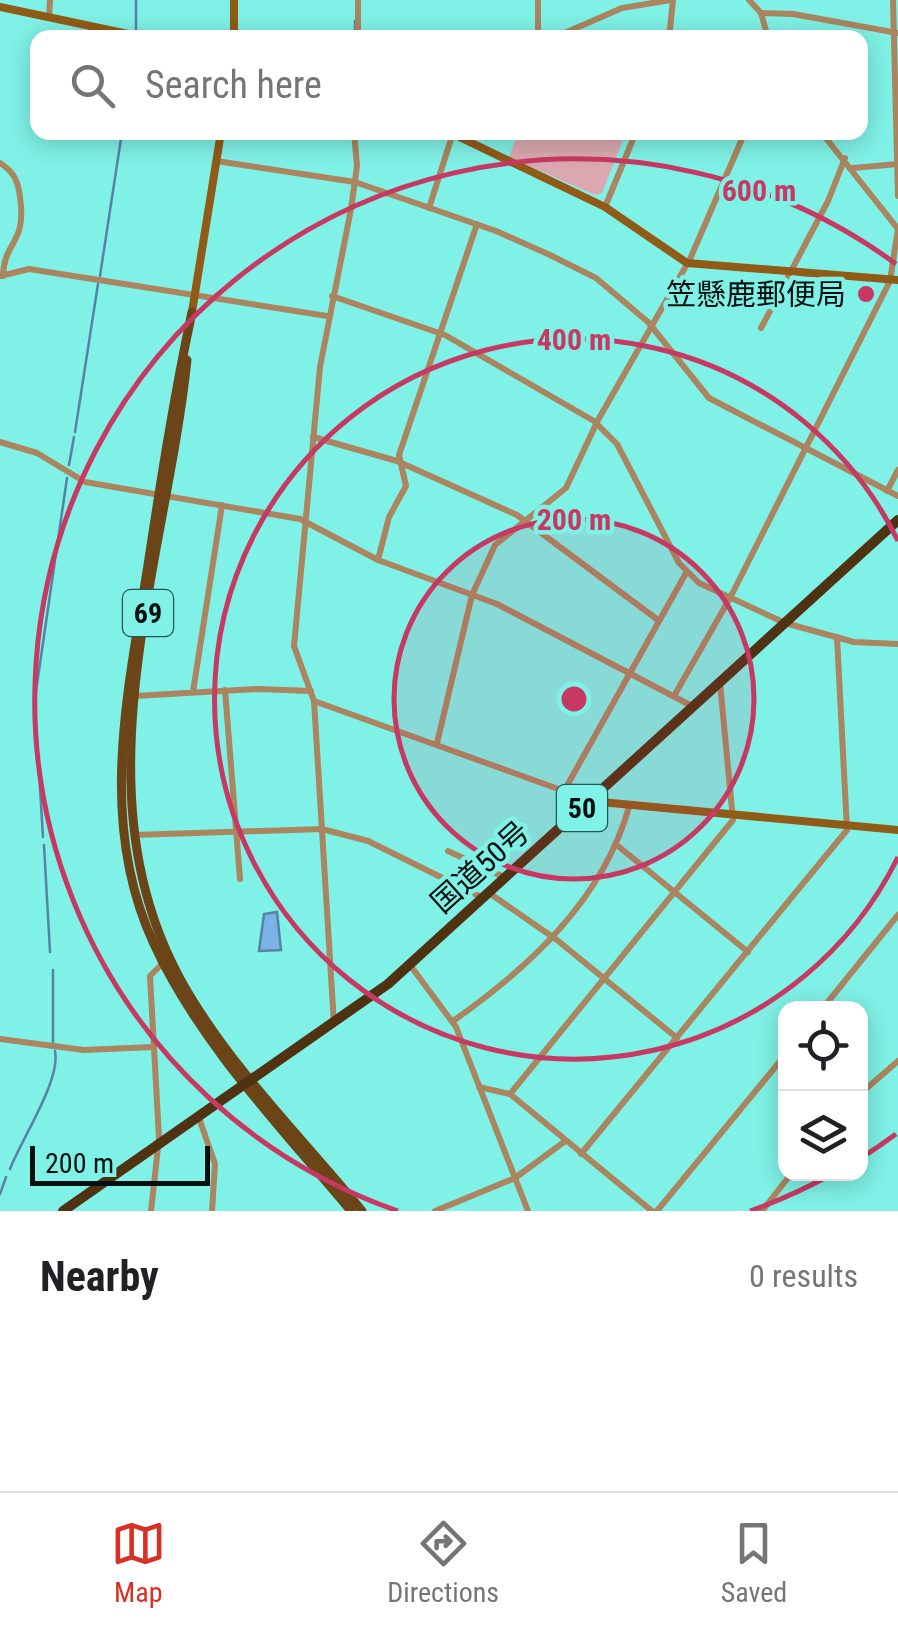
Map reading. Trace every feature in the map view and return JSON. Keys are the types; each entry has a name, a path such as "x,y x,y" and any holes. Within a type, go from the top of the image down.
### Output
{"highway":[{"name":"国道50号","path":"63,1211 334,1025 410,965 898,520"}],"main road":[{"path":"234,0 234,30"},
{"path":"0,7 108,30"},
{"path":"192,312 220,140"},
{"path":"466,140 605,208 687,263 894,280"},
{"name":"69","path":"192,312 134,696 129,770 133,835 141,881 170,960 208,1022 351,1211"},
{"name":"69","path":"164,495 127,696 119,789 132,886 163,962 193,1016 362,1211"},
{"path":"590,800 629,807 898,830"}],"street":[{"path":"49,18 50,0"},
{"path":"358,0 358,30"},
{"path":"538,0 538,30"},
{"path":"569,30 621,4 672,0 670,30"},
{"path":"748,0 761,13 766,30"},
{"path":"893,0 898,196"},
{"path":"761,13 793,14 896,33"},
{"path":"334,1025 314,701 294,646 327,316 355,182 354,140"},
{"path":"429,208 450,140"},
{"path":"605,208 633,140"},
{"path":"437,743 472,595 495,544 566,488 597,423 687,263 742,140"},
{"path":"674,696 730,598 894,280 898,229 829,140"},
{"path":"760,328 828,201 844,158"},
{"path":"216,161 355,182 477,224 596,278 651,326 709,398 898,496"},
{"path":"0,163 19,185 25,219 6,258 2,276"},
{"path":"853,168 898,164"},
{"path":"378,560 389,517 406,490 397,461 477,224"},
{"path":"2,276 26,268 327,316"},
{"path":"332,296 440,334 597,423 622,452 644,501 686,573 786,623 836,637 898,644"},
{"path":"313,437 397,461 524,519 658,620"},
{"path":"0,442 37,453 79,480 305,522 378,560 472,595 693,707"},
{"path":"887,491 898,470"},
{"path":"193,692 222,505"},
{"path":"564,791 686,573"},
{"path":"582,1154 850,825 836,637"},
{"path":"510,1094 734,816 720,682"},
{"path":"134,696 225,690 311,692"},
{"path":"225,690 240,879"},
{"path":"314,701 590,800"},
{"path":"452,1021 552,936 602,875 618,846 629,807"},
{"path":"133,835 322,829 368,841 486,896 552,936 677,1038"},
{"path":"618,846 748,952"},
{"path":"448,851 506,878"},
{"path":"829,1001 898,915"},
{"path":"150,1211 159,1144 150,976 163,962"},
{"path":"410,965 452,1021 528,1211"},
{"path":"0,1038 84,1050 153,1047"},
{"path":"863,1091 898,1061"},
{"path":"479,1087 510,1094 564,1142 654,1211 778,1064"},
{"path":"199,1118 215,1164 212,1211"},
{"path":"435,1211 515,1178 564,1142"},
{"path":"762,1211 786,1181"}],"shaded area":[{"path":"515,140 623,140 602,193 595,195 509,157"}],"water":[{"path":"277,912 281,950 259,951 264,914"}],"waterway":[{"path":"136,0 136,30"},
{"path":"355,21 355,30"},
{"path":"100,276 121,140"},
{"path":"75,432 98,284"},
{"path":"69,465 74,437"},
{"path":"35,698 67,478"},
{"path":"35,706 43,837"},
{"path":"44,845 50,952"},
{"path":"53,970 53,1043"},
{"path":"10,1169 47,1093 55,1051"},
{"path":"0,1194 6,1177"}],"place":[{"name":"笠懸鹿郵便局","path":"866,294"}]}
